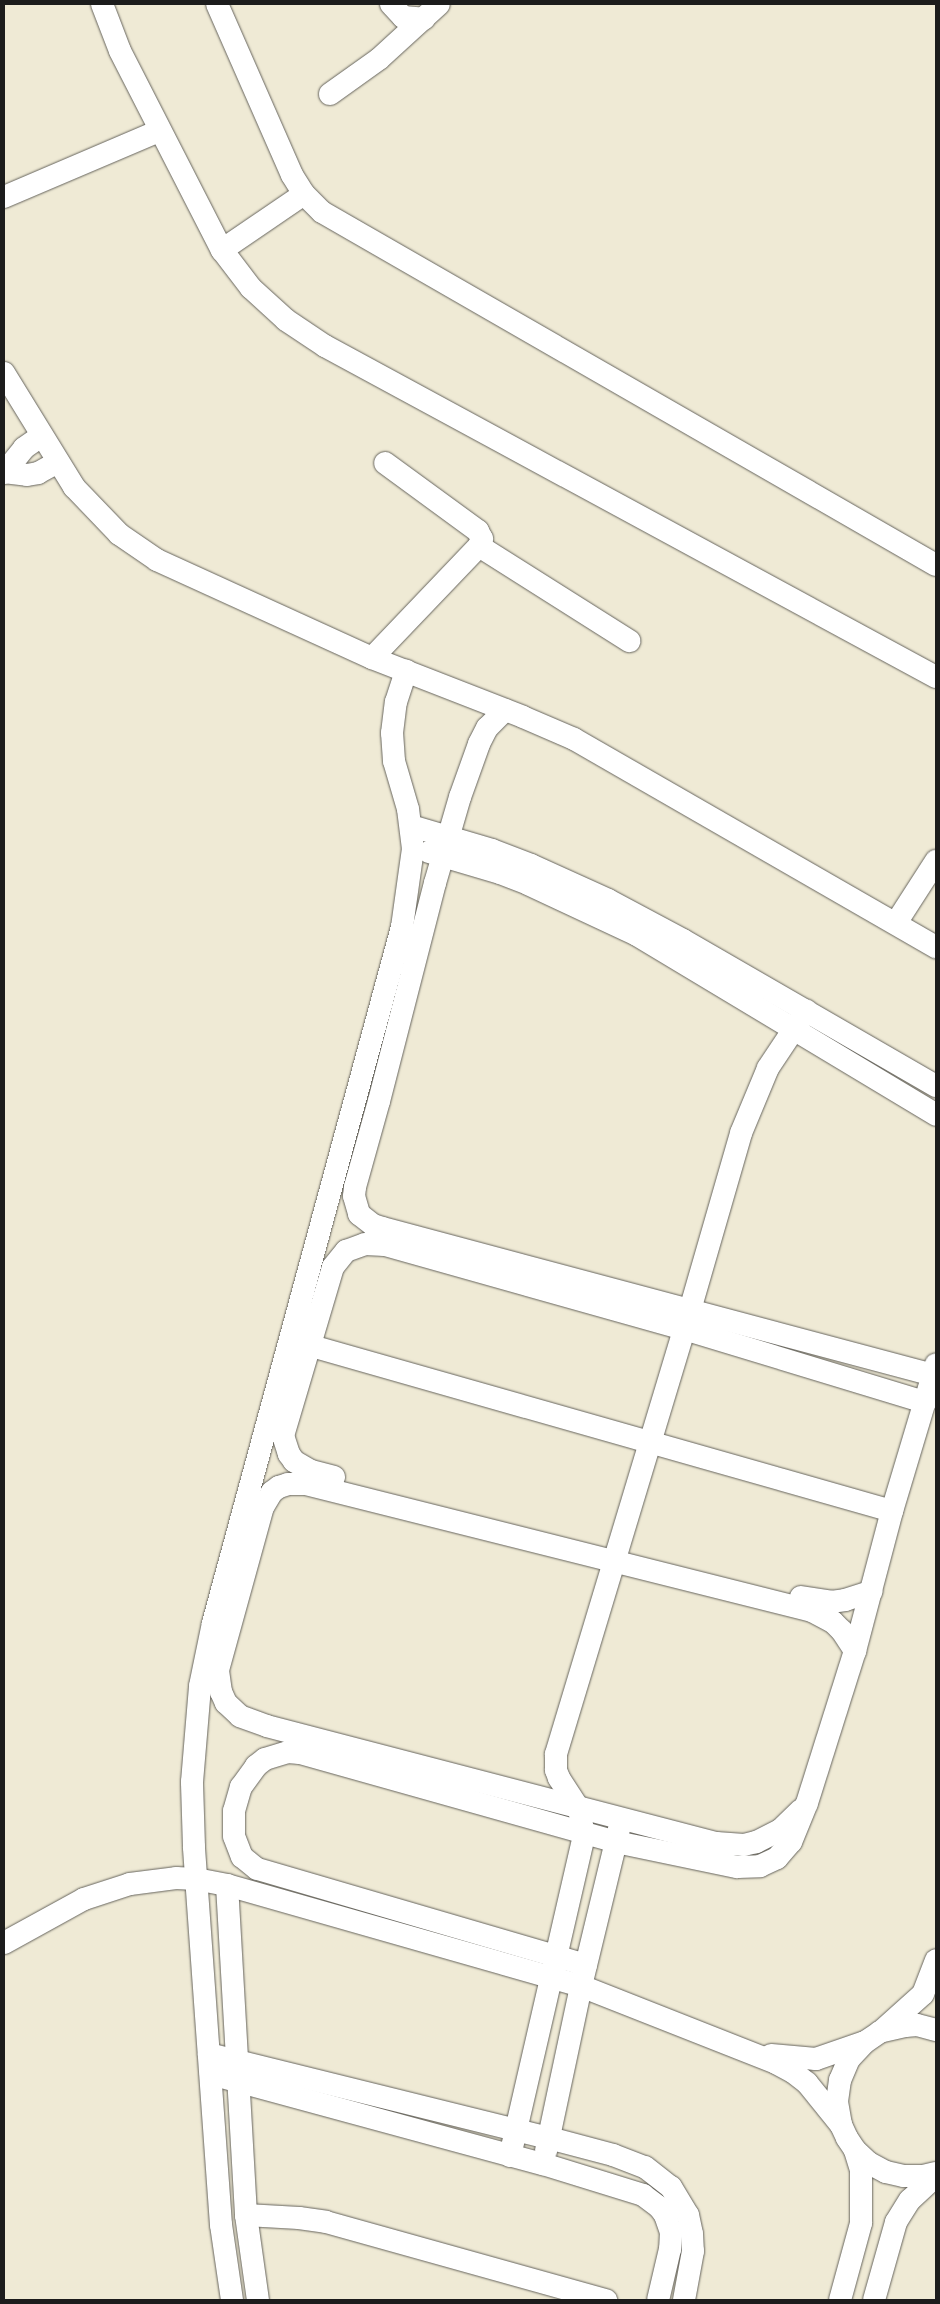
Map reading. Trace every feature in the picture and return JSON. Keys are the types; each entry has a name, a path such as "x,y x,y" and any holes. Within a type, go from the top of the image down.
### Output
{"street":[{"path":"88,4 120,51"},
{"path":"102,4 120,51 159,131 222,250 241,276 268,305 305,334 936,677"},
{"path":"217,4 292,175 304,194 333,220 936,565"},
{"path":"391,4 397,13 403,17 431,12"},
{"path":"330,94 379,59 431,12"},
{"path":"4,197 159,131"},
{"path":"222,250 304,194"},
{"path":"4,373 74,488 119,534 157,560 372,658 574,739 896,922 936,947"},
{"path":"41,436 17,455 4,472 16,475 32,474 58,462"},
{"path":"372,658 479,546 482,539 478,531 385,463"},
{"path":"479,546 629,641"},
{"path":"232,2300 221,2224 192,1814 192,1766 200,1686 206,1655 395,958 408,896 413,849 412,826 392,747 396,702 406,671"},
{"path":"505,710 487,728 479,744 446,847 420,937 388,1068 355,1187 354,1196 359,1214 365,1220 382,1228 687,1319 925,1402"},
{"path":"412,826 446,847"},
{"path":"413,849 446,847 500,853 577,885 683,940 936,1115"},
{"path":"896,922 936,861"},
{"path":"799,1019 936,1086"},
{"path":"510,2156 584,1834 579,1809 558,1778 555,1762 556,1754 748,1111 768,1068 799,1019"},
{"path":"586,1964 257,1869 249,1864 237,1848 233,1823 236,1798 248,1776 260,1763 276,1754 300,1753 616,1842 743,1868 760,1866 777,1858 784,1852 807,1803 855,1651 892,1511 934,1369 687,1319 385,1245 365,1244 346,1251 333,1267 308,1345 283,1436 289,1454 302,1467 812,1611 833,1622 842,1631 855,1651"},
{"path":"308,1345 892,1511"},
{"path":"807,1803 780,1830 769,1837 744,1845 716,1843 621,1820 249,1721 232,1710 226,1703 219,1687 218,1670 263,1507 272,1492 288,1484 306,1484 817,1601 845,1600 872,1591"},
{"path":"543,2164 581,1986 621,1820"},
{"path":"4,1943 63,1909 107,1890 154,1879 196,1879 228,1885 581,1986 746,2051 793,2072 821,2098 841,2125 855,2150 861,2170 862,2223 840,2300"},
{"path":"228,1885 246,2215 258,2300"},
{"path":"841,2125 837,2102 840,2080 849,2059 872,2037 910,2008 923,1994 936,1960"},
{"path":"746,2051 816,2058 832,2055 872,2037 904,2026 917,2026 936,2030"},
{"path":"210,2064 516,2130 629,2160 645,2167 671,2188 688,2215 692,2234 691,2267 684,2300"},
{"path":"238,2070 510,2156 634,2191 652,2200 660,2206 669,2223 671,2240 658,2300"},
{"path":"855,2150 869,2163 886,2172 904,2176 936,2174"},
{"path":"874,2300 896,2222 910,2200 936,2174"},
{"path":"246,2215 299,2218 326,2222 606,2300"}]}
